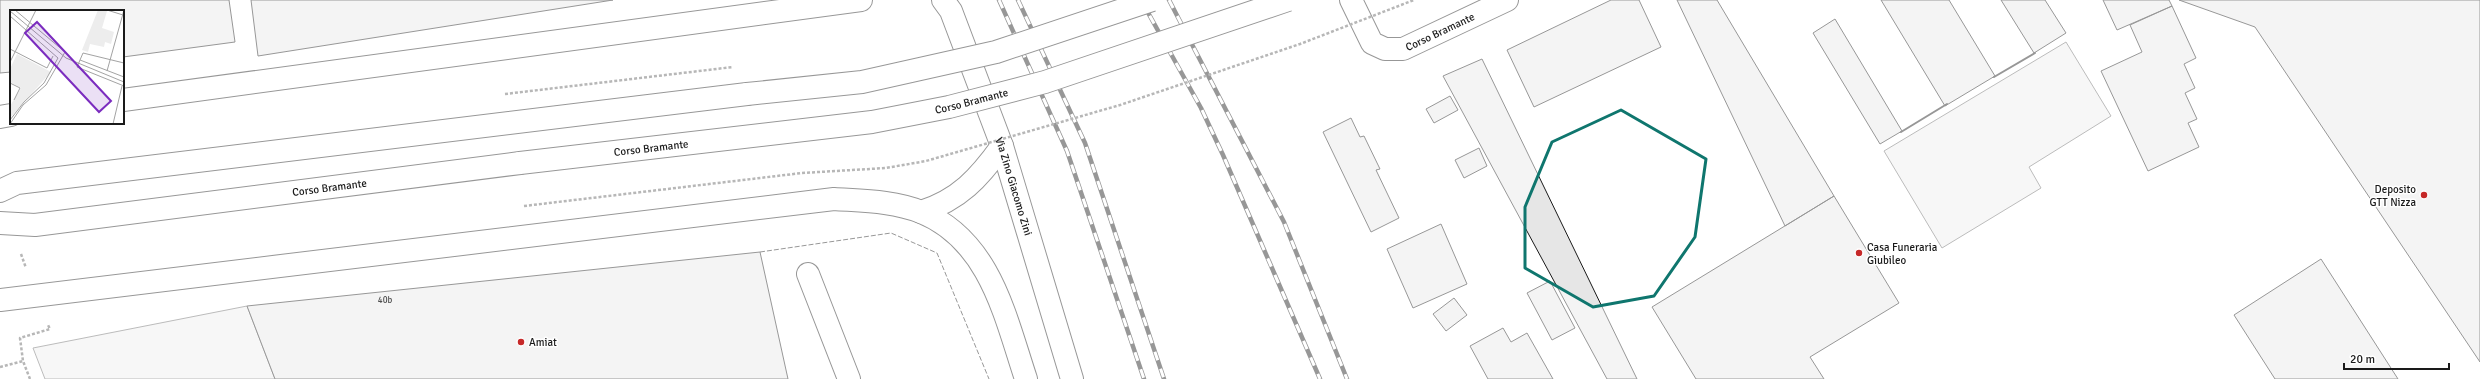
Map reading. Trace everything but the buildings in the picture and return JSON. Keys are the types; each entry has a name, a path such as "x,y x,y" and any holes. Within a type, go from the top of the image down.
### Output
{"street":[{"path":"124,100 861,0"},
{"name":"Via Zino Giacomo Zini","path":"943,0 951,10 1002,146 1072,379"},
{"path":"0,191 17,183 862,82 996,52 1152,0"},
{"name":"Corso Bramante","path":"0,223 35,225 520,163 864,123 914,115 1045,82 1288,0"},
{"name":"Corso Bramante","path":"1350,0 1372,43 1385,49 1403,49 1507,0"},
{"path":"0,117 10,115"},
{"path":"921,212 941,206 965,190 987,167 1002,146"},
{"path":"0,300 834,199 881,202 921,212 951,229 981,263 994,283 1026,379"},
{"path":"808,274 849,379"}],"path":[{"path":"505,94 740,67"},
{"path":"0,367 23,361 30,379"}],"highlighted area":[{"path":"1621,110 1706,159 1695,237 1654,296 1593,307 1525,268 1525,207 1552,142"}],"shaded area":[{"path":"2066,42 2111,116 2029,167 2041,188 1942,248 1884,151"},
{"path":"247,306 275,379 45,379 33,348"}],"railway":[{"path":"999,0 1067,151 1144,379"},
{"path":"1018,0 1085,143 1164,379"},
{"path":"1141,0 1201,108 1223,155 1320,379"},
{"path":"1169,0 1284,222 1347,379"}],"fence":[{"path":"760,252 891,233 937,253 989,379"}],"wall":[{"path":"1994,77 2035,53"},
{"path":"1901,132 1947,104"}],"place":[{"name":"Deposito GTT Nizza","path":"2424,195"},
{"name":"Casa Funeraria Giubileo","path":"1859,253"},
{"name":"Amiat","path":"521,342"}]}
